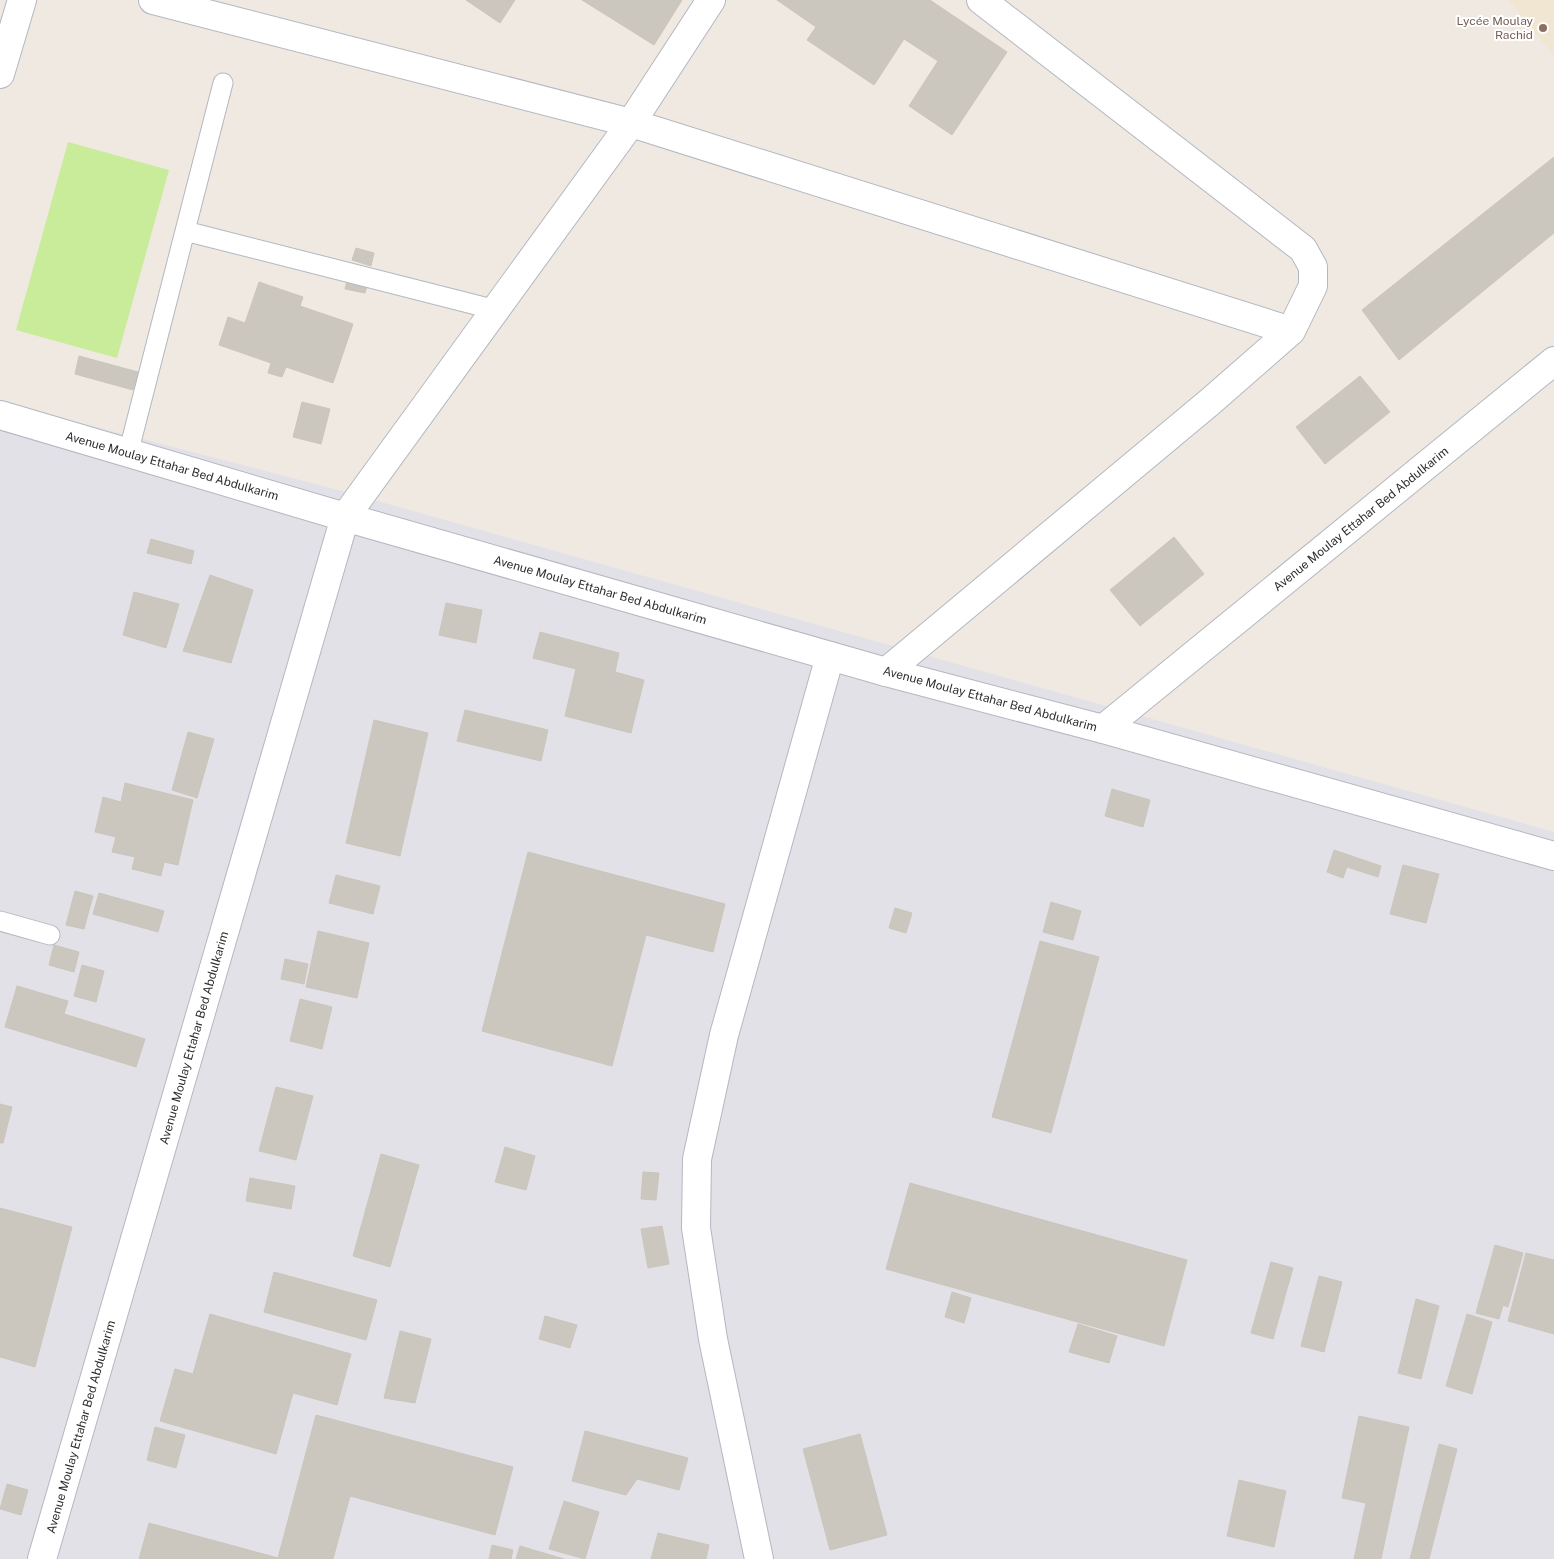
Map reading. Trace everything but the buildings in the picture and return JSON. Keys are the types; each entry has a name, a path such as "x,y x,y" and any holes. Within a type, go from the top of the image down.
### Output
{"street":[{"path":"0,74 22,0"},
{"path":"153,0 631,123 1291,332"},
{"path":"345,517 631,123 710,0"},
{"path":"886,672 1291,332 1313,286 1313,267 1303,249 981,0"},
{"name":"Avenue Moulay Ettahar Bed Abdulkarim","path":"0,416 886,672 1103,729 1554,361"},
{"name":"Avenue Moulay Ettahar Bed Abdulkarim","path":"42,1559 345,517"},
{"path":"759,1559 710,1321 696,1228 697,1159 724,1035 830,656"},
{"path":"1103,729 1554,856"}],"lane":[{"path":"128,454 223,83"},
{"path":"184,231 496,310"},
{"path":"0,921 50,935"}],"shaded area":[{"name":"Lycée Moulay Rachid","path":"1509,0 1554,0 1554,56"},
{"path":"0,402 342,491 1554,832 1554,1559 0,1559"}],"green space":[{"path":"68,142 169,170 117,358 16,330"}],"place":[{"name":"Lycée Moulay Rachid","path":"1543,28"}]}
